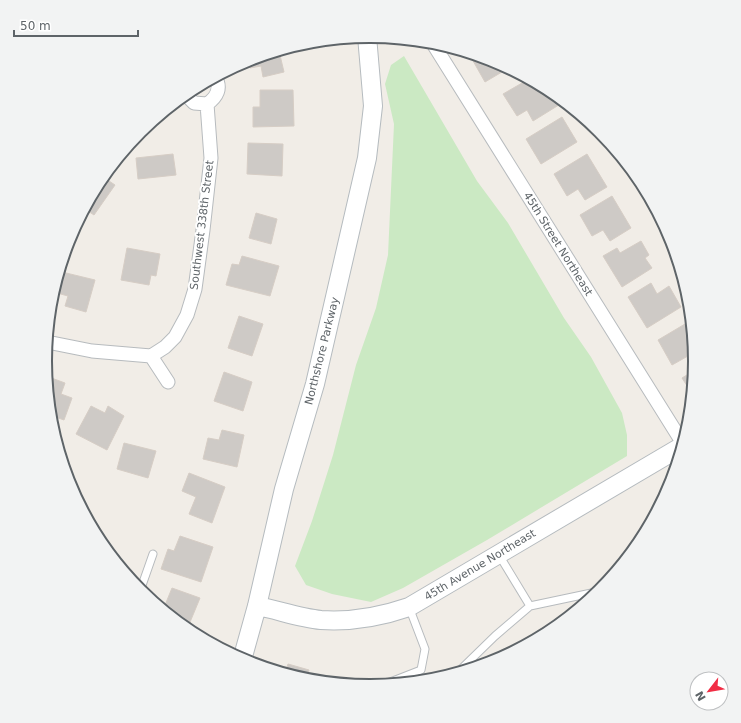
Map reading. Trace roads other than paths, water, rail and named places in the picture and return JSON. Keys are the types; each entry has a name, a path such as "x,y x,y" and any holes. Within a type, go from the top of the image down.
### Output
{"street":[{"name":"Northshore Parkway","path":"244,654 257,606 284,488 315,384 367,158 373,106 368,43"},
{"name":"45th Street Northeast","path":"437,50 680,438"},
{"path":"190,99 194,103 207,104 217,94 219,88 217,83"},
{"name":"Southwest 338th Street","path":"151,356 165,347 174,337 186,315 195,289 211,158 210,128 207,104"},
{"path":"53,343 92,351 151,356 168,382"},
{"name":"45th Avenue Northeast","path":"257,606 319,620 344,620 383,615 409,606 676,449"}],"lane":[{"path":"142,584 153,554"},
{"path":"498,554 530,606"},
{"path":"465,665 495,636 530,606 589,594"},
{"path":"400,678 421,670 426,649 409,606"}]}
